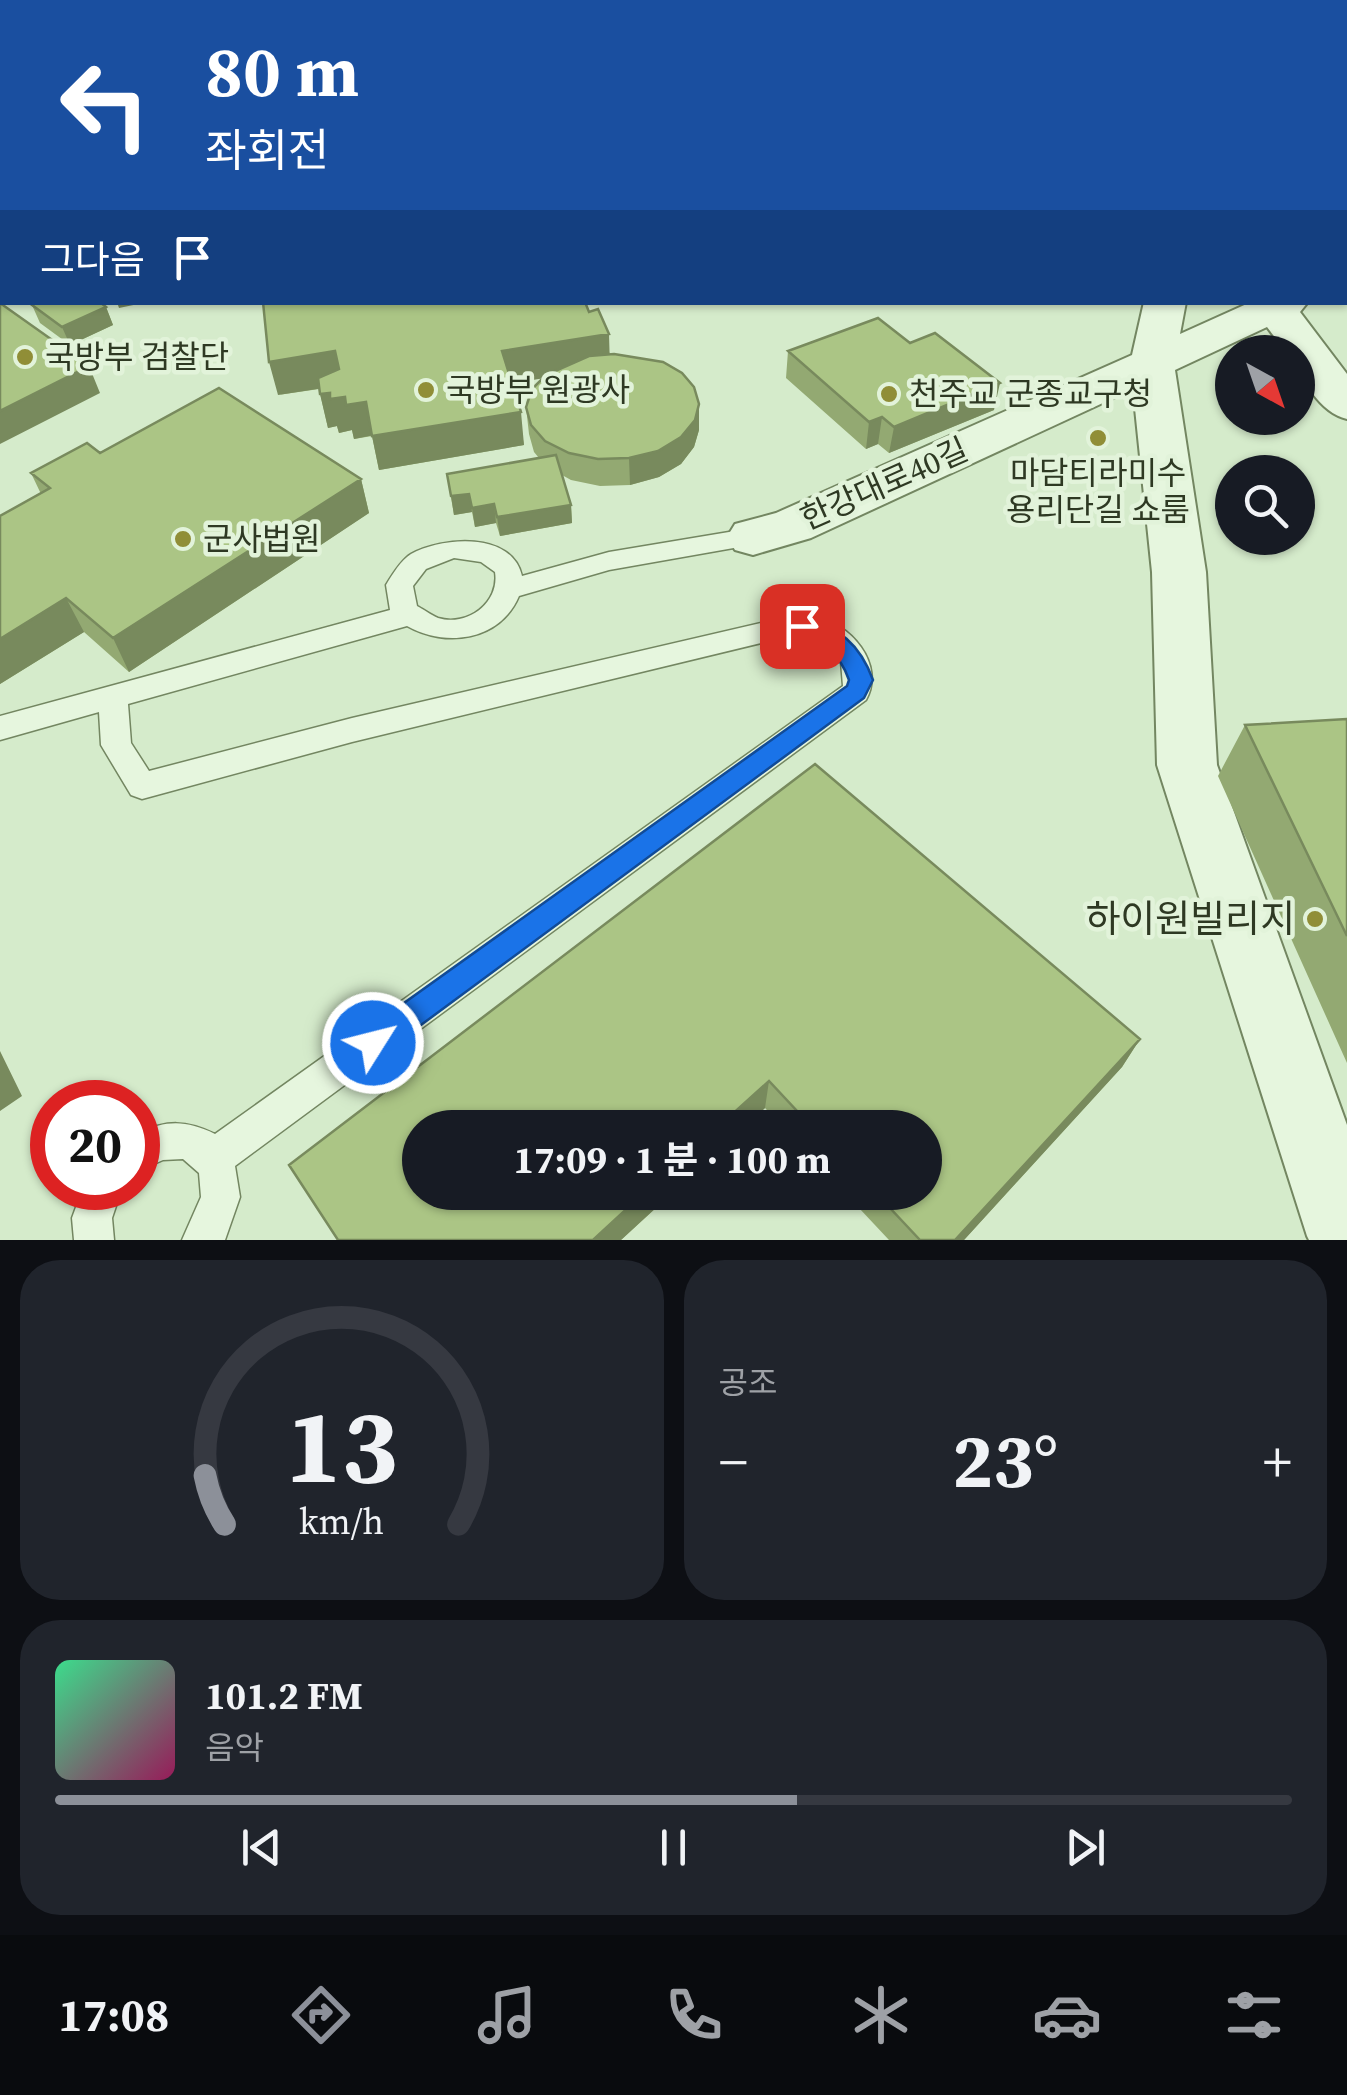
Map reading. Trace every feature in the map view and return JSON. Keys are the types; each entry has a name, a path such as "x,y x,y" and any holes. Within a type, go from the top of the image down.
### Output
{"street":[{"path":"1164,305 1152,364 1179,572 1187,764 1347,1236"},
{"path":"1281,305 1347,405"},
{"name":"한강대로40길","path":"753,537 794,526 1281,305"}],"lane":[{"path":"511,589 609,561 753,537"},
{"path":"470,548 487,552 510,572 511,589 499,610 468,627 430,627 409,616 398,598 398,585 405,573 434,553 470,548"},
{"path":"0,728 409,616"},
{"path":"114,696 116,746 142,786 352,730 782,628 802,626 824,632 844,647 859,668 861,680 856,692 214,1158"},
{"path":"160,1144 184,1141 201,1146 214,1158 222,1174 219,1214 202,1240"},
{"path":"94,1240 95,1210"}],"building":[{"path":"0,305 3,305 89,366 0,411"},
{"path":"32,305 106,307 62,327"},
{"name":"국방부 원광사","path":"263,305 586,305 589,312 598,309 609,334 502,351 521,412 372,436 366,402 346,405 345,397 330,399 330,393 320,394 318,378 339,369 335,351 269,362"},
{"path":"878,318 910,343 935,333 1000,383 894,427 882,417 869,422 788,351"},
{"path":"614,354 663,362 682,373 694,387 699,404 695,420 681,437 658,451 629,458 598,459 569,453 545,441 531,425 526,407 532,389 546,375 589,356"},
{"name":"군사법원","path":"219,388 361,479 113,638 66,598 0,639 0,516 50,488 31,473 87,443 100,453"},
{"path":"556,455 571,505 497,517 494,504 472,508 469,494 451,496 447,474"},
{"path":"1347,719 1347,936 1245,725"},
{"path":"815,764 1140,1039 955,1240 920,1240 892,1210 942,1210 942,1110 796,1110 769,1081 737,1110 402,1110 402,1210 626,1210 593,1240 338,1240 289,1165"}],"place":[{"name":"국방부 검찰단","path":"25,357"},
{"name":"국방부 원광사","path":"426,390"},
{"name":"천주교 군종교구청","path":"889,394"},
{"name":"마담티라미수 용리단길 쇼룸","path":"1098,438"},
{"name":"군사법원","path":"183,539"},
{"name":"하이원빌리지","path":"1315,919"}],"route":[{"path":"373,1043 856,692 861,680 853,658 836,639 815,627 802,626"}]}
